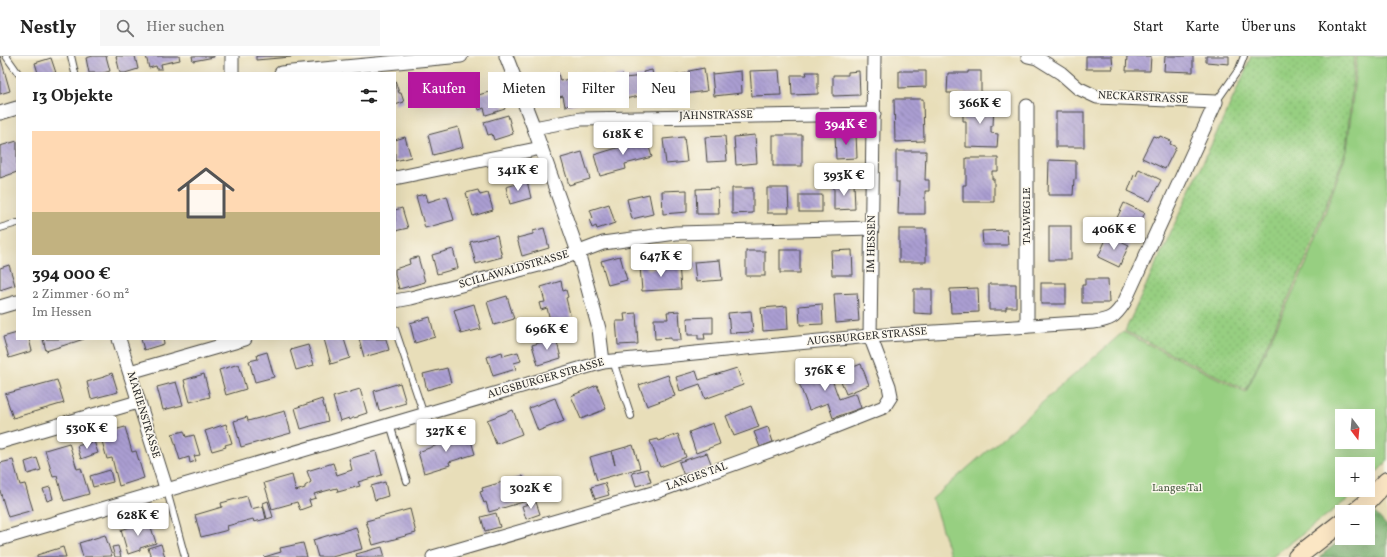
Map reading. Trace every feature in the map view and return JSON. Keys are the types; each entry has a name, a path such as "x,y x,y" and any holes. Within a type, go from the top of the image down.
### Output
{"main road":[{"path":"1364,505 1387,481"},
{"path":"1297,557 1335,527"}],"street":[{"path":"232,56 232,72"},
{"path":"292,72 461,56"},
{"path":"506,56 534,128 578,252 608,361"},
{"name":"IM HESSEN","path":"870,336 874,56"},
{"name":"NECKARSTRASSE","path":"1028,56 1037,58 1061,73 1078,88 1097,97 1216,102"},
{"name":"AUGSBURGER STRASSE","path":"0,540 608,361 870,336 1108,320 1118,312 1124,303 1216,102"},
{"name":"TALWEGLE","path":"1027,106 1027,326"},
{"path":"0,113 16,108"},
{"name":"JAHNSTRASSE","path":"534,128 581,118 874,114"},
{"path":"396,178 541,148"},
{"name":"SCILLAWALDSTRASSE","path":"396,301 558,260 603,243 676,233 872,228"},
{"path":"0,307 16,302"},
{"name":"LANGES TAL","path":"433,557 656,492 803,439 884,406 890,396 889,386 870,336"},
{"name":"MARIENSTRASSE","path":"119,340 167,491"},
{"path":"130,372 242,340"},
{"path":"0,442 138,402"}],"lane":[{"path":"6,56 17,72"},
{"path":"71,56 75,72"},
{"path":"1216,102 1239,69 1244,56"},
{"path":"0,228 16,223"},
{"path":"396,332 424,415"},
{"path":"608,361 631,416"},
{"path":"390,424 407,481"},
{"path":"167,491 184,557"}],"green space":[{"path":"1251,56 1355,56 1346,150 1307,257 1246,390 1125,331 1245,72"},
{"name":"Langes Tal","path":"1357,56 1387,56 1387,462 1375,474 1375,457 1335,457 1335,497 1351,497 1340,505 1335,505 1335,509 1272,557 951,557 932,499 1123,332 1246,392 1309,258 1347,151"},
{"path":"1375,513 1387,526 1387,557 1319,557 1335,544 1375,545"}],"building":[{"path":"0,56 10,91 0,94"},
{"path":"93,56 106,56 110,71 89,72 86,58"},
{"path":"116,56 135,56 138,69 128,72 120,72"},
{"path":"146,56 179,56 180,60 161,64 162,69 157,69 156,66 149,68"},
{"path":"192,56 214,56 214,57 193,61"},
{"path":"256,56 291,56 291,57 256,60"},
{"path":"1086,56 1112,56 1113,69 1086,69"},
{"path":"1127,56 1151,56 1150,71 1126,71"},
{"path":"1165,56 1193,56 1193,72 1164,71"},
{"path":"1206,56 1229,56 1229,64 1206,62"},
{"path":"51,58 56,72 38,72 35,63"},
{"path":"704,68 707,91 690,93 689,71"},
{"path":"779,70 781,95 752,96 750,71"},
{"path":"741,71 742,93 714,96 712,74"},
{"path":"859,71 860,95 833,96 833,75 848,75 848,72"},
{"path":"899,71 926,71 926,87 899,88"},
{"path":"968,71 981,71 981,93 947,93 948,73 968,73"},
{"path":"806,72 818,72 818,94 792,95 791,75 807,75"},
{"path":"637,76 637,97 629,98 629,78"},
{"path":"568,79 568,105 565,106 563,96 560,97 560,81"},
{"path":"396,83 399,93 401,93 404,102 396,105"},
{"path":"488,92 488,108 505,109 486,115 484,108 479,110 480,95"},
{"path":"894,99 923,99 924,141 895,142"},
{"path":"963,103 994,103 993,126 991,126 991,133 998,134 997,148 966,147 966,121 963,121"},
{"path":"1056,112 1084,112 1084,147 1056,147"},
{"path":"508,115 513,134 494,140 492,134 488,135 484,122"},
{"path":"458,127 463,147 433,155 428,135"},
{"path":"856,133 857,158 836,159 835,134"},
{"path":"755,135 757,163 736,165 734,137"},
{"path":"773,135 802,135 802,166 773,166"},
{"path":"725,136 727,161 707,162 705,137"},
{"path":"1153,136 1159,138 1160,136 1171,141 1170,144 1176,147 1165,169 1142,158"},
{"path":"405,137 411,157 396,161 396,140"},
{"path":"646,137 652,157 625,164 626,169 600,176 594,155 620,147 620,144"},
{"path":"684,137 687,162 666,164 663,139"},
{"path":"16,141 16,172 0,178 0,146"},
{"path":"896,151 926,151 925,180 929,180 929,191 925,191 925,214 898,214 899,182 896,182"},
{"path":"582,152 590,179 569,185 561,158"},
{"path":"966,158 998,158 998,171 992,171 992,179 994,179 994,202 963,202 963,185 966,185"},
{"path":"1049,160 1076,161 1076,180 1074,179 1073,195 1048,195"},
{"path":"1139,169 1161,180 1150,201 1128,191 1134,175 1136,176"},
{"path":"527,181 531,198 510,204 506,187"},
{"path":"854,183 855,209 834,210 834,184"},
{"path":"718,188 719,214 697,214 696,189"},
{"path":"732,188 753,188 753,213 732,214"},
{"path":"767,188 788,188 789,213 767,213"},
{"path":"478,190 480,195 488,193 493,210 473,216 466,193"},
{"path":"687,190 687,212 663,214 662,191"},
{"path":"426,194 428,202 447,196 454,220 425,228 416,196"},
{"path":"649,194 653,214 632,219 627,199"},
{"path":"799,195 822,195 822,212 799,212"},
{"path":"1124,203 1145,213 1135,232 1115,222"},
{"path":"609,204 615,223 597,229 596,226 592,228 589,219 593,218 590,210"},
{"path":"402,208 408,228 396,231 396,210"},
{"path":"1049,226 1071,226 1071,260 1049,260"},
{"path":"544,228 549,248 522,256 517,238 533,234 533,231"},
{"path":"899,229 926,229 926,262 899,262"},
{"path":"1007,230 1008,245 983,245 982,231"},
{"path":"497,235 502,257 476,264 470,242"},
{"path":"1108,235 1129,245 1119,267 1098,257"},
{"path":"453,249 458,268 437,274 432,255"},
{"path":"780,250 800,250 800,273 780,273"},
{"path":"852,250 853,275 832,275 831,251"},
{"path":"746,251 765,251 765,276 746,276"},
{"path":"620,256 627,280 608,285 601,261"},
{"path":"418,257 425,282 399,289 396,278 396,269 410,264 409,259"},
{"path":"720,260 722,280 696,282 694,262"},
{"path":"679,264 681,289 642,291 640,266 647,266 647,269 672,267 671,265"},
{"path":"9,265 15,285 0,290 0,268"},
{"path":"1085,279 1108,279 1109,303 1082,303 1082,285 1085,285"},
{"path":"561,281 563,291 566,290 568,297 566,298 571,318 551,324 547,308 541,310 539,303 545,302 541,287"},
{"path":"1041,283 1066,283 1066,304 1041,304"},
{"path":"989,284 1016,284 1016,307 1006,307 1006,310 989,310"},
{"path":"978,288 979,312 951,313 950,289"},
{"path":"914,289 932,289 932,314 914,313"},
{"path":"857,293 859,321 836,323 834,294"},
{"path":"507,296 514,319 494,325 487,302"},
{"path":"474,304 481,329 461,334 454,310"},
{"path":"822,304 823,324 800,325 799,306"},
{"path":"787,306 788,329 763,331 761,308"},
{"path":"679,311 681,340 671,340 671,338 655,339 654,319 668,319 667,312"},
{"path":"751,311 753,332 730,333 728,313"},
{"path":"636,313 638,344 618,345 616,321 625,321 624,314"},
{"path":"430,317 435,337 415,343 410,323"},
{"path":"713,317 713,334 704,334 705,339 698,339 698,335 688,335 687,318"},
{"path":"16,333 16,340 29,340 32,351 9,358 3,337"},
{"path":"556,338 561,358 538,365 532,345"},
{"path":"43,340 81,340 46,351"},
{"path":"141,340 163,340 164,344 144,350"},
{"path":"324,340 344,340 350,358 331,364"},
{"path":"359,340 386,340 389,350 364,357"},
{"path":"308,345 314,365 296,370 290,350"},
{"path":"267,352 274,377 255,382 249,361 258,359 257,355"},
{"path":"502,352 503,356 518,352 521,361 514,363 516,369 493,376 487,357"},
{"path":"826,363 839,399 856,393 861,408 833,418 828,403 809,410 796,375"},
{"path":"239,364 246,389 226,395 219,370"},
{"path":"861,364 869,385 846,394 838,373"},
{"path":"447,368 451,383 427,390 423,374"},
{"path":"737,368 743,385 705,399 700,384 680,391 676,377 696,371 699,380"},
{"path":"112,373 118,392 91,399 87,382"},
{"path":"204,374 210,397 190,402 184,380"},
{"path":"668,375 675,396 647,406 639,385"},
{"path":"57,380 64,403 13,418 5,394"},
{"path":"176,382 183,405 163,410 157,387"},
{"path":"400,383 406,403 379,411 374,391"},
{"path":"597,385 606,409 581,419 571,396"},
{"path":"360,389 367,413 350,420 349,418 340,421 333,397"},
{"path":"555,398 564,421 538,431 529,408"},
{"path":"322,399 328,421 301,429 295,408"},
{"path":"751,406 759,427 734,436 726,416"},
{"path":"513,410 522,434 496,444 487,420"},
{"path":"285,411 291,433 241,447 234,421 247,417 248,421"},
{"path":"713,423 720,444 696,453 689,432"},
{"path":"226,424 232,443 225,445 226,447 212,451 205,431"},
{"path":"125,427 132,452 136,451 144,478 119,486 112,458 107,459 100,434"},
{"path":"768,427 773,442 760,447 754,432"},
{"path":"184,431 186,437 194,435 200,455 194,456 196,461 190,463 189,457 180,460 172,434"},
{"path":"469,434 475,454 449,462 450,465 424,473 418,452 443,443 442,440"},
{"path":"678,434 686,457 660,467 650,441 658,439 659,441"},
{"path":"94,441 98,453 81,459 77,446"},
{"path":"69,443 77,469 81,468 89,494 64,501 57,476 53,477 45,450"},
{"path":"633,445 640,468 597,480 590,457 611,451 615,465 612,451"},
{"path":"376,451 382,475 358,482 360,486 338,492 337,488 314,494 316,498 309,500 311,506 300,510 297,502 272,509 264,483 292,475 296,491 305,488 305,486 311,482 307,471 333,463 337,475 352,470 349,459"},
{"path":"707,453 712,466 684,476 679,462"},
{"path":"37,458 41,470 28,474 25,462"},
{"path":"13,460 20,485 25,484 33,510 8,517 0,491 0,463"},
{"path":"647,469 651,482 636,486 632,473"},
{"path":"110,470 113,482 93,487 90,476"},
{"path":"523,476 530,500 489,512 486,502 484,503 480,492 483,491 482,488"},
{"path":"385,482 388,496 375,500 371,486"},
{"path":"605,483 609,495 595,499 591,487"},
{"path":"50,487 53,499 47,501 43,489"},
{"path":"247,496 251,509 263,506 266,519 254,522 253,519 227,526 228,530 201,537 195,515 222,507 221,503"},
{"path":"268,501 273,517 267,519 263,503"},
{"path":"536,502 540,514 526,519 522,506"},
{"path":"410,509 416,533 373,545 366,521"},
{"path":"496,513 500,527 485,531 481,517"},
{"path":"149,521 156,543 128,554 121,530"},
{"path":"356,527 362,549 332,557 318,557 313,540"},
{"path":"105,535 112,556 83,557 79,543"},
{"path":"303,543 307,557 264,557 281,552 280,548"},
{"path":"161,544 165,557 151,557 148,548"},
{"path":"118,546 121,557 115,557 112,547"},
{"path":"63,547 66,557 37,557 37,555"},
{"path":"382,547 385,557 357,557 356,554"}]}
